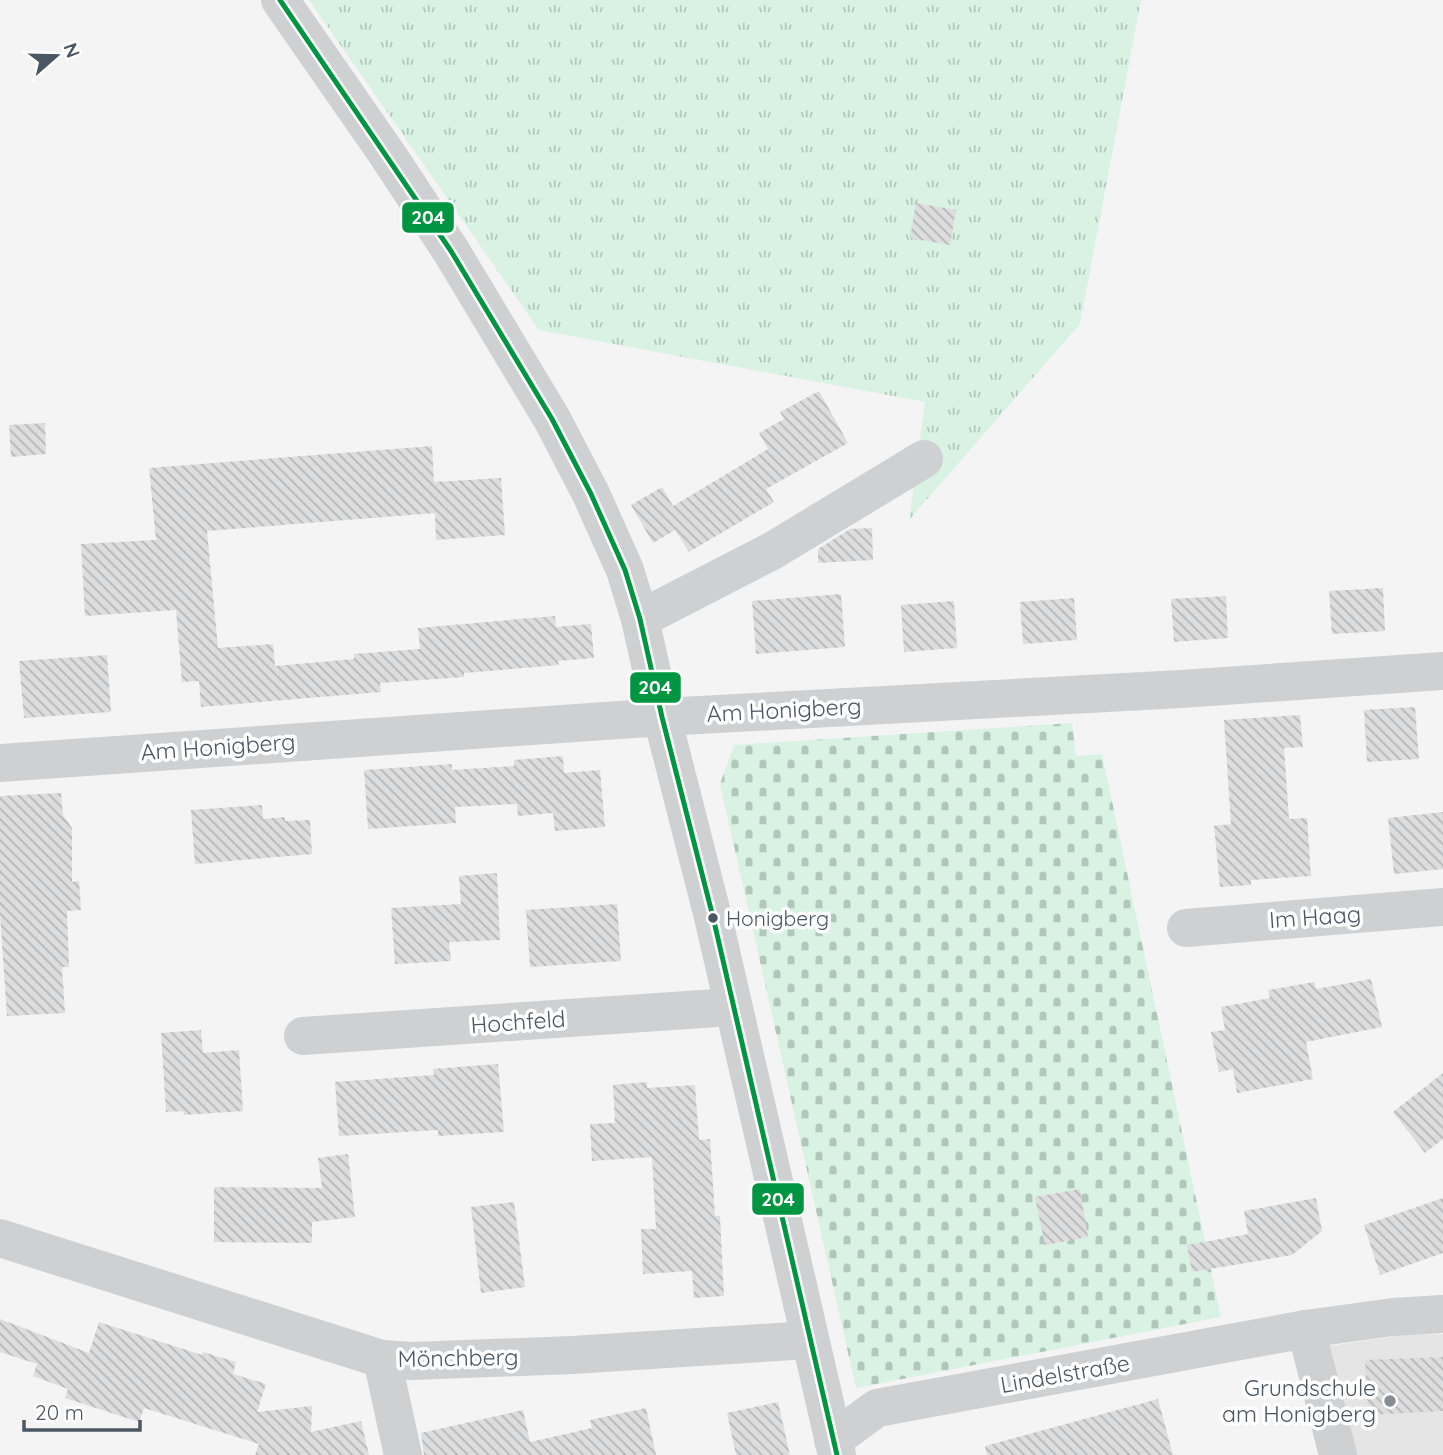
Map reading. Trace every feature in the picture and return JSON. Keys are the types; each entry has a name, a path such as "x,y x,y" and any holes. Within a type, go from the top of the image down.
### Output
{"street":[{"path":"280,0 387,154 457,262 552,419 591,494 625,570 640,619 713,917 835,1448"},
{"path":"640,619 772,551 924,459"},
{"name":"Am Honigberg","path":"0,762 662,717 1181,689 1443,671"},
{"name":"Im Haag","path":"1186,928 1443,907"},
{"name":"Hochfeld","path":"303,1036 732,1007"},
{"name":"Mönchberg","path":"0,1238 382,1359 413,1361 572,1355 809,1340"},
{"name":"Lindelstraße","path":"835,1448 877,1408 1306,1329 1393,1317 1443,1314"},
{"path":"1306,1329 1338,1455"},
{"path":"382,1359 403,1455"}],"shaded area":[{"name":"Grundschule am Honigberg","path":"1443,1334 1443,1455 1350,1455 1323,1347 1404,1335"}],"green space":[{"path":"309,0 1141,0 1080,324 909,520 925,402 539,330"},
{"path":"1072,723 1076,756 1102,754 1221,1317 856,1388 720,784 734,745"}],"building":[{"path":"916,203 956,210 950,245 910,238"},
{"path":"819,391 848,443 766,489 774,502 689,552 675,530 653,543 631,505 662,487 673,506 768,449 759,433 784,419 780,412"},
{"path":"45,423 46,454 11,457 9,425"},
{"path":"432,446 434,482 501,478 505,535 436,540 435,513 207,531 218,648 273,644 275,666 354,659 354,654 420,649 418,628 555,616 556,627 591,624 594,658 558,661 559,665 464,673 464,677 380,683 381,692 201,707 199,681 182,682 176,610 85,616 81,544 156,540 149,468"},
{"path":"872,528 873,560 818,563 818,549 850,529"},
{"path":"1383,588 1385,631 1332,634 1329,591"},
{"path":"841,594 845,647 756,654 752,601"},
{"path":"1226,596 1228,638 1174,642 1171,599"},
{"path":"1074,598 1077,640 1023,644 1020,602"},
{"path":"954,601 957,648 904,652 901,605"},
{"path":"107,655 111,712 24,718 19,661"},
{"path":"1415,707 1419,759 1367,762 1364,710"},
{"path":"1300,715 1303,747 1284,748 1289,819 1307,818 1311,876 1251,880 1251,885 1220,887 1214,826 1231,824 1224,720"},
{"path":"563,756 564,773 600,770 605,827 555,831 553,813 518,816 517,804 455,807 456,823 368,829 364,770 452,764 452,770 514,766 514,760"},
{"path":"61,793 63,815 72,828 72,882 79,881 81,910 67,911 69,967 62,967 65,1013 7,1016 0,914 0,796"},
{"path":"262,805 263,819 285,817 285,821 310,820 312,854 195,864 191,810"},
{"path":"1443,812 1443,869 1394,874 1388,818"},
{"path":"497,873 500,940 449,942 451,961 395,964 391,908 461,904 459,876"},
{"path":"617,904 621,961 530,967 526,910"},
{"path":"1371,979 1382,1027 1306,1042 1313,1079 1237,1093 1233,1069 1219,1072 1211,1032 1225,1030 1221,1007 1270,998 1268,990 1314,982 1316,989"},
{"path":"201,1030 203,1053 239,1050 243,1111 184,1115 183,1111 166,1112 161,1033"},
{"path":"498,1064 504,1132 438,1136 438,1130 339,1136 335,1082 434,1075 433,1069"},
{"path":"1443,1073 1443,1139 1425,1153 1393,1112"},
{"path":"647,1082 647,1088 695,1085 699,1140 710,1139 715,1216 720,1216 724,1296 694,1298 692,1271 643,1274 641,1229 656,1229 652,1157 592,1161 590,1124 615,1123 613,1085"},
{"path":"348,1154 355,1217 312,1222 312,1243 214,1242 214,1187 322,1188 318,1158"},
{"path":"1080,1189 1088,1237 1045,1245 1035,1197"},
{"path":"1316,1198 1322,1231 1292,1255 1192,1272 1187,1245 1248,1234 1244,1211"},
{"path":"1443,1198 1443,1253 1380,1275 1364,1225"},
{"path":"514,1202 525,1287 481,1293 471,1207"},
{"path":"0,1319 89,1353 99,1322 202,1355 203,1352 236,1362 233,1374 266,1384 257,1412 312,1406 311,1432 361,1421 369,1455 255,1455 259,1444 144,1408 139,1422 65,1398 68,1389 33,1376 37,1364 0,1352"},
{"path":"1443,1357 1443,1411 1368,1415 1365,1360"},
{"path":"1158,1399 1173,1455 987,1455 985,1446"},
{"path":"778,1402 790,1455 736,1455 727,1413"},
{"path":"646,1408 656,1455 424,1455 421,1433 523,1410 530,1442 592,1428 590,1420"}],"transit line":[{"name":"204","path":"280,0 451,251 552,419 591,494 625,570 640,619 713,917 837,1455"}],"place":[{"name":"Honigberg","path":"713,918"},
{"name":"Grundschule am Honigberg","path":"1390,1401"}]}
